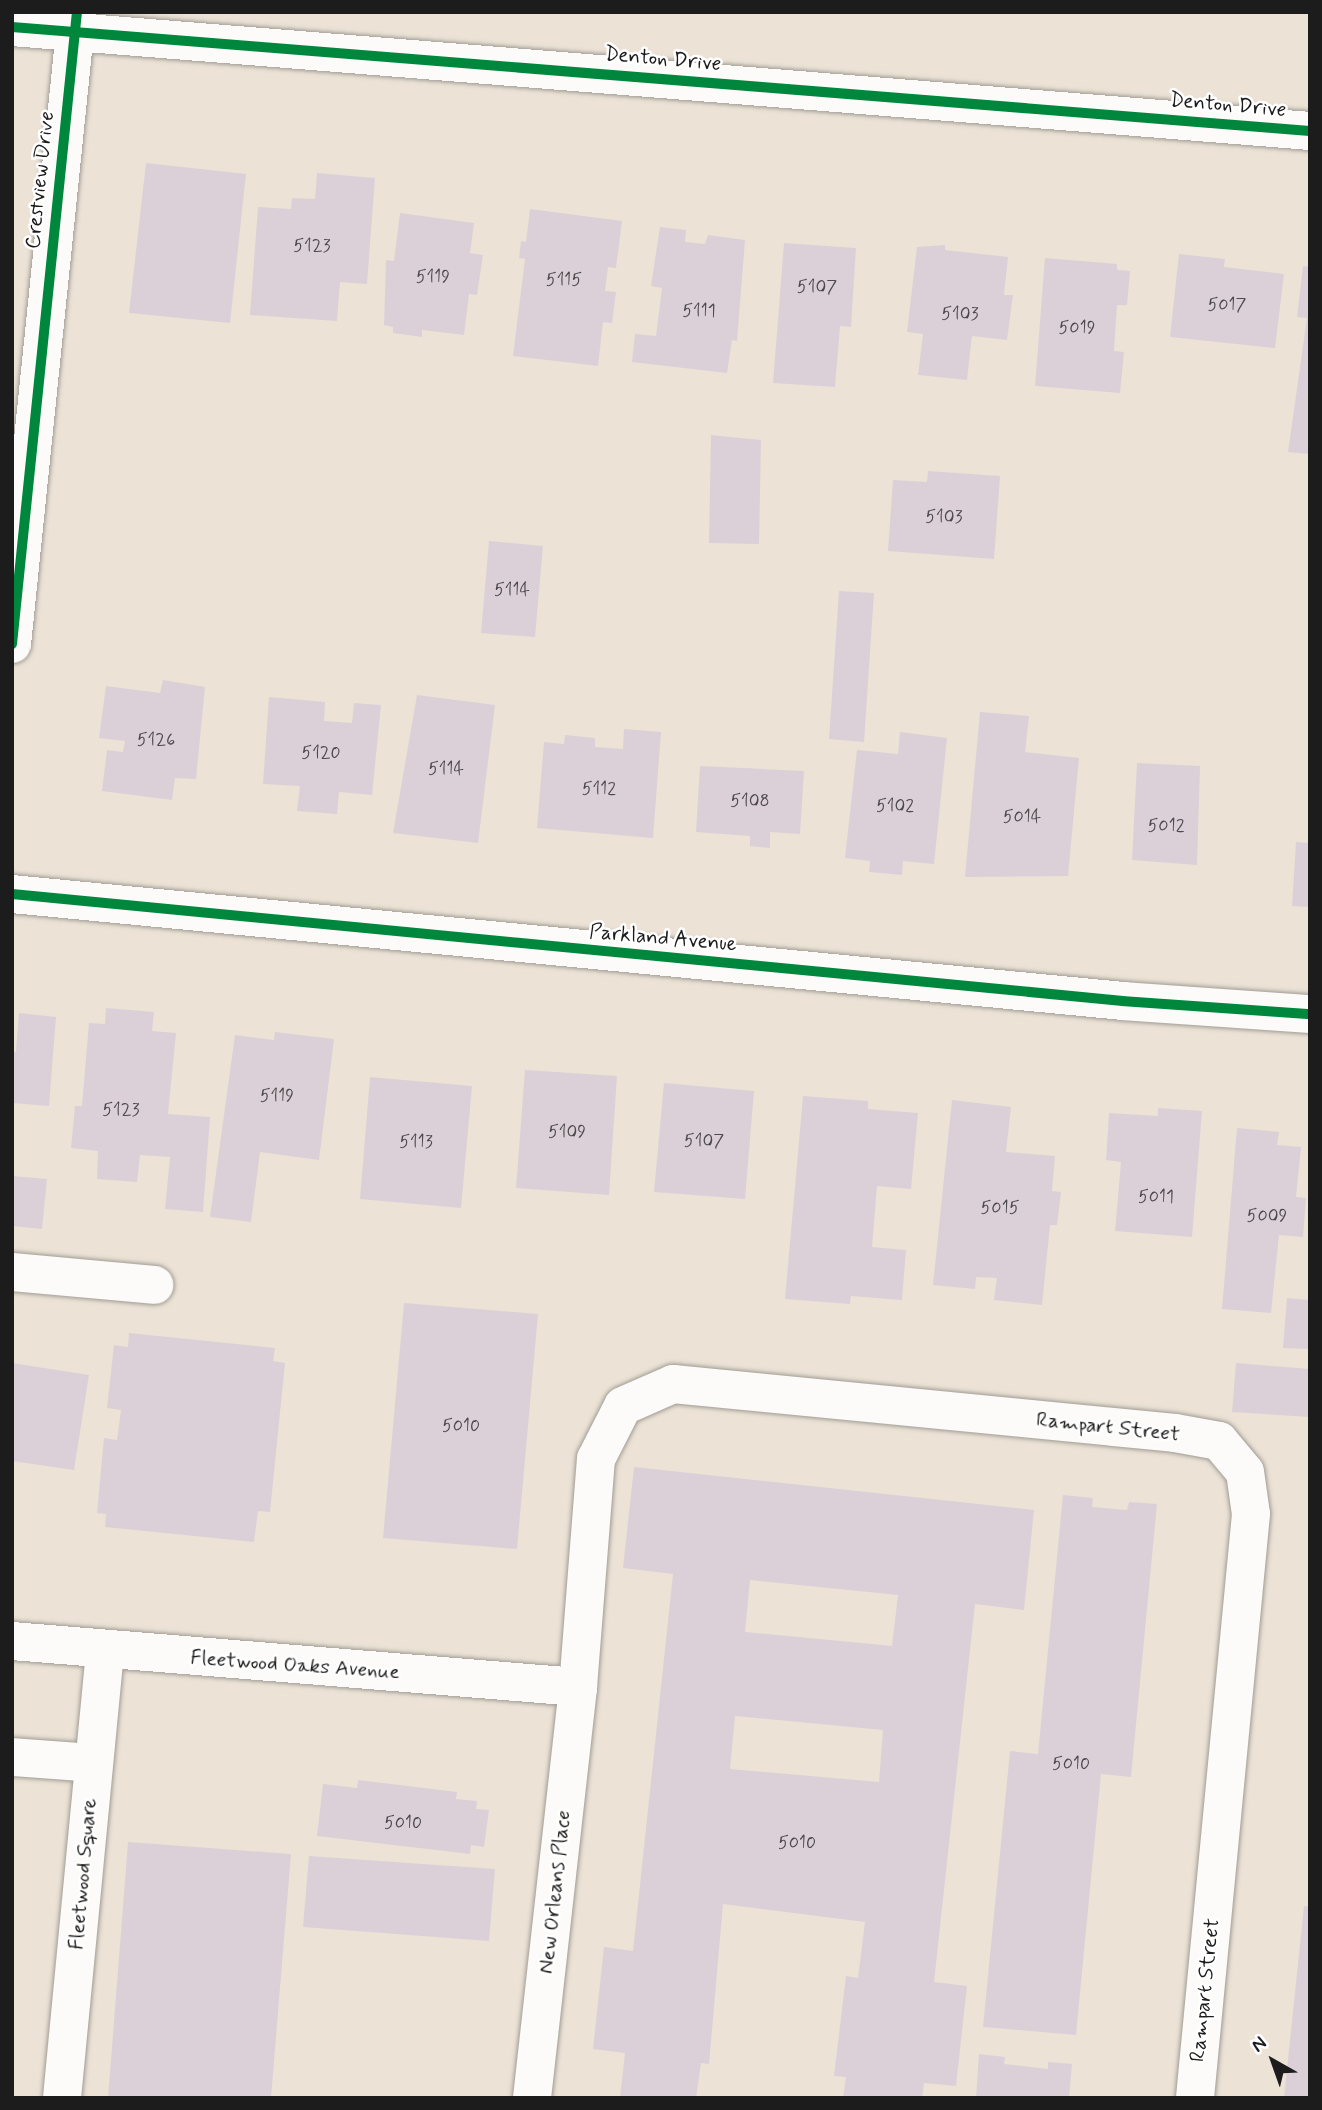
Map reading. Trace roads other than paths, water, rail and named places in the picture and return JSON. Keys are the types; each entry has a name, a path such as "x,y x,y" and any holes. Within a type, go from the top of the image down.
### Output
{"street":[{"name":"Denton Drive","path":"12,27 76,22 1310,131"},
{"name":"Crestview Drive","path":"12,644 76,22"},
{"name":"Parkland Avenue","path":"12,894 1110,999 1310,1014"},
{"path":"12,1272 155,1285"},
{"name":"Rampart Street","path":"578,1687 596,1459 623,1406 673,1384 1161,1432 1219,1441 1245,1472 1251,1514 1195,2098"},
{"name":"Fleetwood Oaks Avenue","path":"12,1641 105,1651 578,1687"},
{"name":"Fleetwood Square","path":"62,2098 105,1651"},
{"name":"New Orleans Place","path":"532,2098 578,1687"},
{"path":"12,1757 94,1763"}]}
